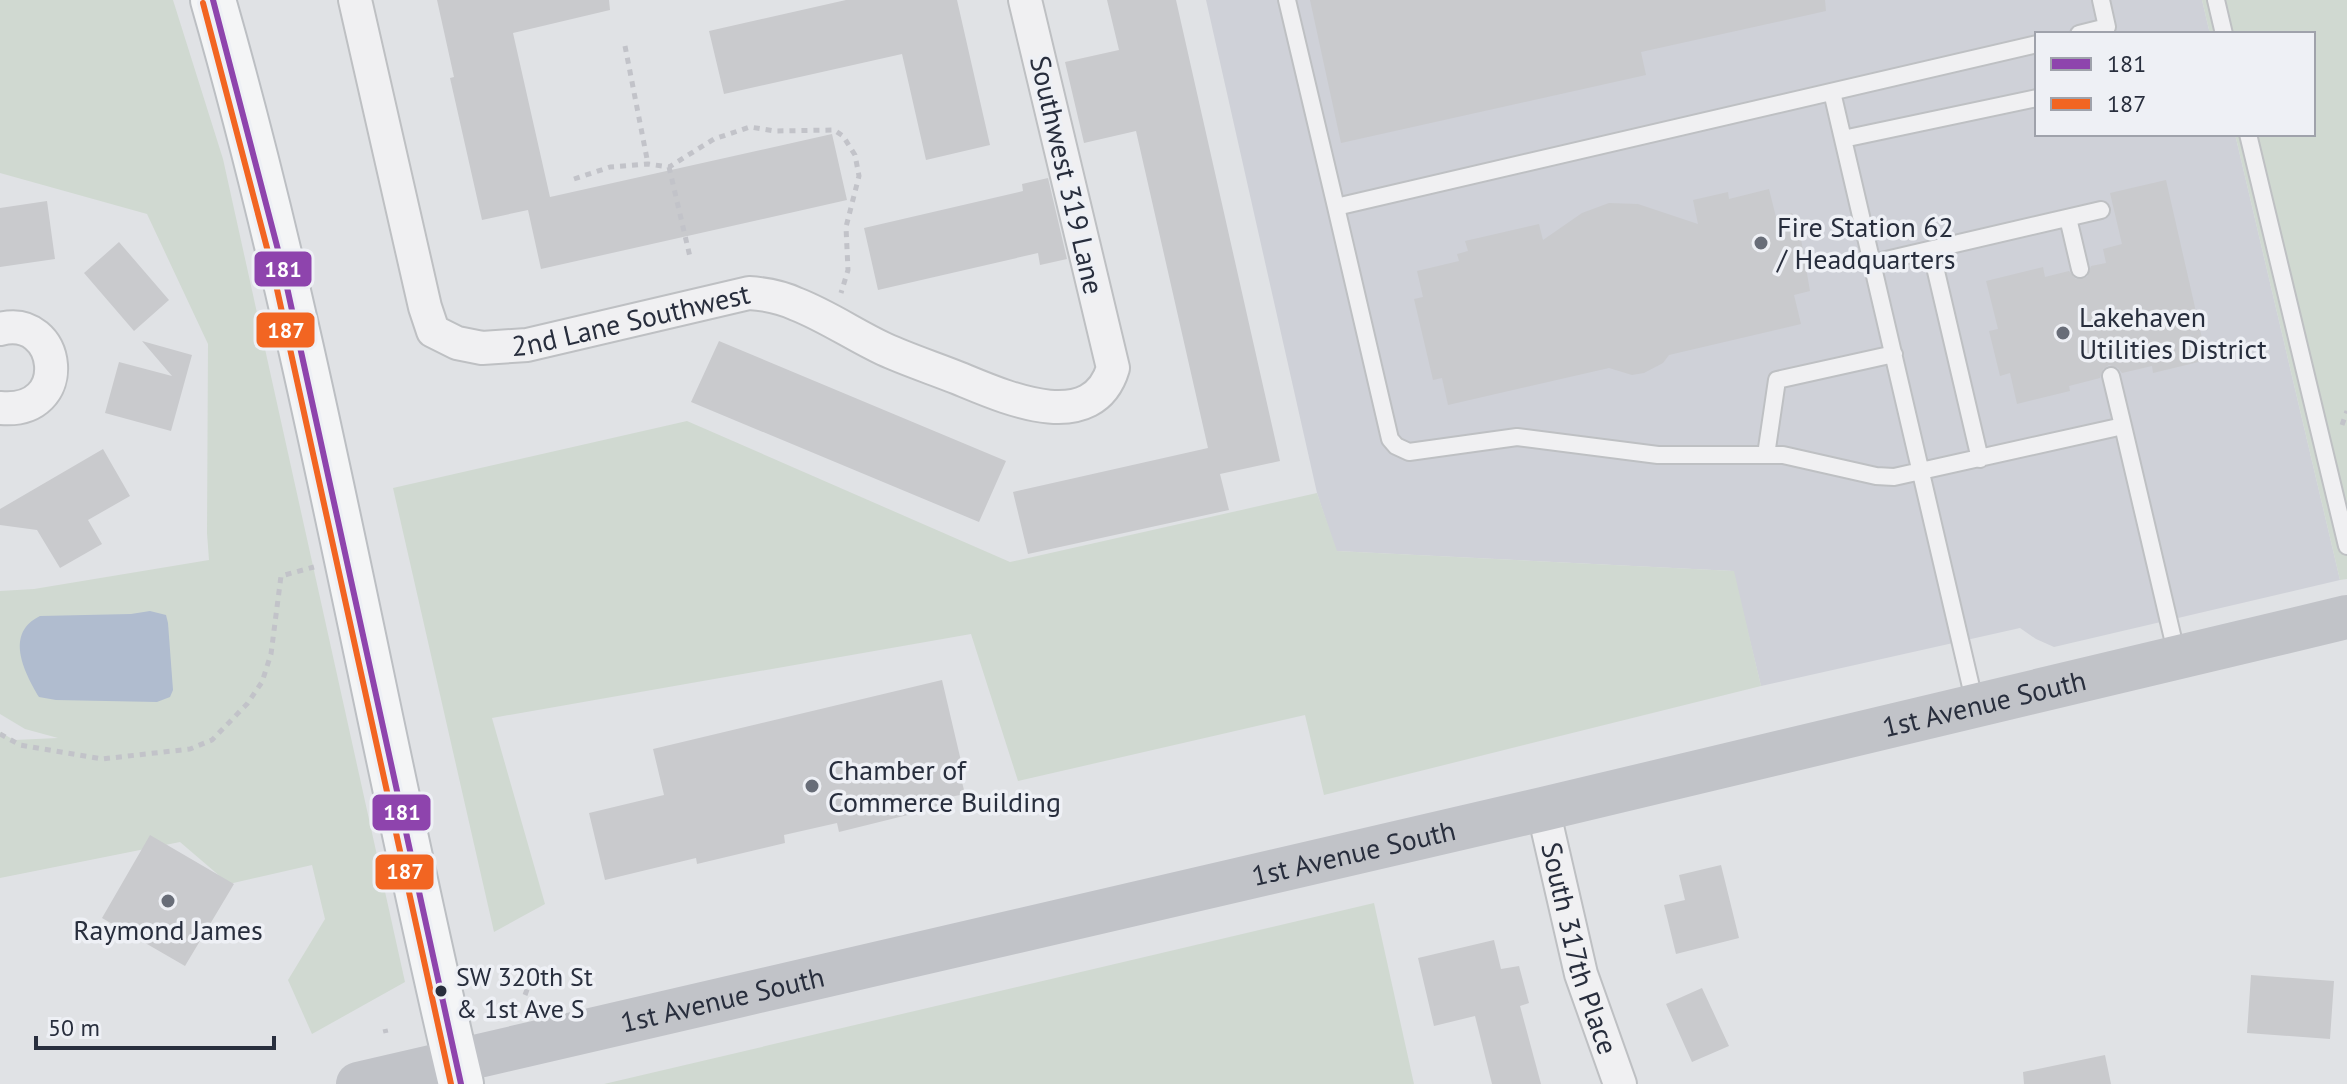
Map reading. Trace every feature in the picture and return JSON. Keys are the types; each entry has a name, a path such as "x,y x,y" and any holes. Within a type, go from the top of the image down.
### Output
{"main road":[{"path":"213,0 236,79 292,314 458,1072"},
{"name":"1st Avenue South","path":"358,1084 458,1072 2347,617"}],"street":[{"name":"2nd Lane Southwest","path":"355,0 421,292 433,331 457,343 482,348 527,345 749,293 763,294 793,302 882,348 1013,399 1048,407 1085,402 1099,393 1108,383 1113,368 1108,350"},
{"name":"Southwest 319 Lane","path":"1025,0 1108,350"},
{"path":"0,329 22,328 35,334 51,358 52,372 48,386 28,406 0,408"},
{"name":"South 317th Place","path":"1543,809 1581,974 1620,1084"}],"lane":[{"path":"1287,0 1390,439 1396,446 1409,452 1517,437 1658,455 1783,455 1876,476 1894,477 2123,426"},
{"path":"2087,32 2107,27 2101,0"},
{"path":"2216,0 2224,32"},
{"path":"1336,207 2035,44"},
{"path":"1832,92 1976,706"},
{"path":"1843,139 2035,98"},
{"path":"2248,136 2347,546"},
{"path":"1873,263 2101,210"},
{"path":"2068,218 2080,269"},
{"path":"1931,250 1980,459"},
{"path":"1766,455 1777,380 1894,354"},
{"path":"2111,376 2177,658"}],"path":[{"path":"625,46 648,164"},
{"path":"574,179 610,167 648,164 669,167 714,139 750,127 775,131 834,130 843,136 855,155 859,176 846,227 848,270 832,321"},
{"path":"669,167 690,257"},
{"path":"0,734 20,745 102,759 190,749 212,740 247,704 262,682 271,654 281,576 346,559"},
{"path":"501,980 509,977"},
{"path":"525,995 528,987"}],"shaded area":[{"path":"0,0 173,0 223,159 405,982 312,1034 288,980 325,919 312,865 229,884 180,842 0,878 0,732 14,740 58,738 25,729 0,714 0,591 34,589 209,560 208,344 147,214 0,173"},
{"name":"Fire Station 62 / Headquarters","path":"1206,0 2202,0 2210,32 2035,32 2035,136 2235,136 2340,580 2054,647 2020,628 1761,686 1733,571 1336,551 1317,493"},
{"path":"2202,0 2347,0 2347,579 2340,580 2235,136 2315,136 2315,32 2210,32"},
{"path":"687,421 1010,562 1317,493 1337,551 1734,571 1761,686 1324,795 1305,715 1018,781 971,634 492,718 545,904 494,932 393,488"},
{"path":"1374,903 1414,1084 604,1084"}],"water":[{"path":"150,611 166,615 168,623 173,690 170,697 157,702 39,697 20,653 23,632 29,623 40,616"}],"building":[{"path":"437,0 609,0 610,10 513,33 550,197 832,134 847,200 541,269 528,210 482,220 450,78 454,77"},
{"path":"846,0 957,0 990,145 926,160 902,54 724,94 709,31"},
{"path":"1107,0 1176,0 1280,461 1220,474 1229,510 1028,554 1013,492 1208,448 1136,131 1084,143 1065,62 1119,50"},
{"path":"1310,0 1825,0 1826,11 1641,52 1646,75 1341,143"},
{"path":"1048,178 1067,259 1040,265 1038,253 878,290 864,228 1023,191 1022,184"},
{"path":"2166,180 2207,360 2153,373 2152,366 2122,373 2109,365 2103,369 2100,378 2069,386 2070,391 2017,404 2010,373 2000,376 1989,331 1998,329 1986,281 2043,267 2045,277 2069,271 2076,279 2087,277 2091,266 2106,263 2103,249 2122,244 2110,193"},
{"path":"1769,189 1776,217 1792,213 1797,234 1800,233 1810,291 1794,295 1801,324 1669,355 1663,363 1644,373 1632,375 1609,368 1448,405 1442,378 1433,380 1414,299 1423,297 1417,271 1459,261 1457,254 1468,251 1465,241 1539,224 1543,240 1582,213 1609,203 1638,204 1698,224 1693,200 1728,192 1729,199"},
{"path":"47,201 55,259 0,267 0,208"},
{"path":"119,242 169,300 134,331 84,273"},
{"path":"142,341 192,355 171,431 105,413 119,362 172,376"},
{"path":"719,341 1006,461 979,522 691,402"},
{"path":"103,449 130,496 88,520 102,544 60,568 37,530 0,525 0,509"},
{"name":"Chamber of Commerce Building","path":"942,680 965,778 961,778 965,794 950,797 952,804 839,832 837,823 784,835 785,843 697,864 696,858 605,880 589,813 664,795 653,749"},
{"name":"Raymond James","path":"150,835 234,884 185,966 102,918"},
{"path":"1721,865 1739,938 1676,954 1664,905 1685,900 1679,875"},
{"path":"1494,940 1501,969 1519,966 1529,1003 1520,1006 1541,1084 1492,1084 1475,1016 1434,1026 1418,958"},
{"path":"2251,975 2334,981 2330,1039 2247,1033"},
{"path":"1702,988 1729,1046 1692,1062 1666,1004"},
{"path":"2105,1055 2111,1084 2024,1084 2023,1072"}],"transit line":[{"name":"181","path":"213,0 283,269 461,1084"},
{"name":"187","path":"203,3 273,271 451,1084"}],"place":[{"name":"Fire Station 62 / Headquarters","path":"1761,243"},
{"name":"Lakehaven Utilities District","path":"2063,333"},
{"name":"Chamber of Commerce Building","path":"812,786"},
{"name":"Raymond James","path":"168,901"},
{"name":"SW 320th St & 1st Ave S","path":"441,991"}]}
